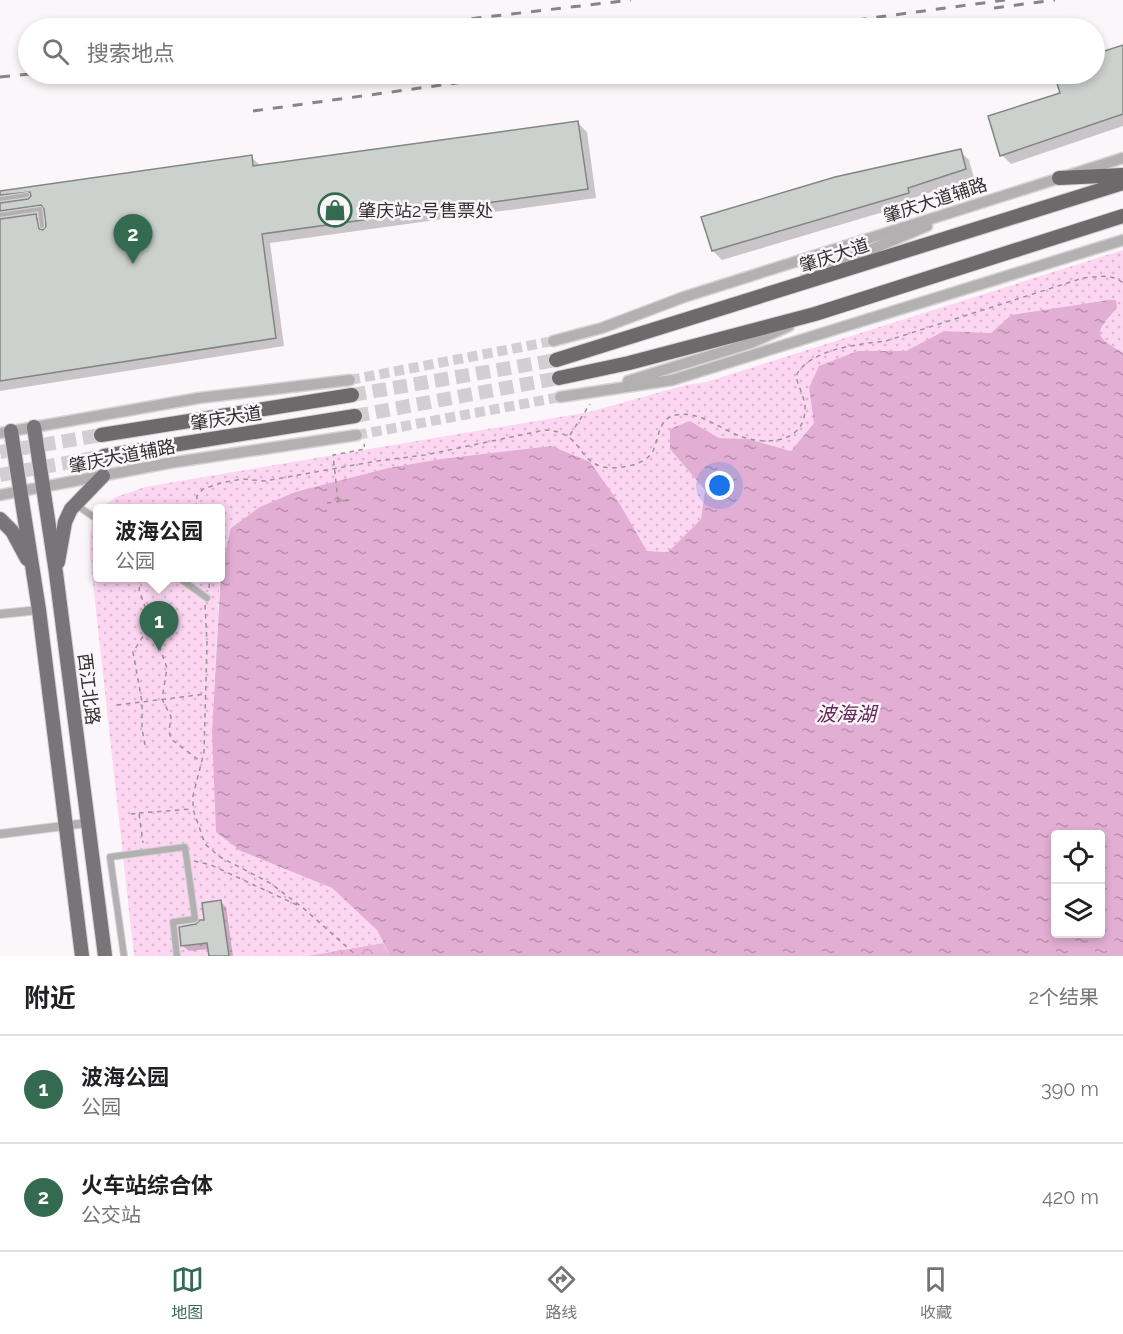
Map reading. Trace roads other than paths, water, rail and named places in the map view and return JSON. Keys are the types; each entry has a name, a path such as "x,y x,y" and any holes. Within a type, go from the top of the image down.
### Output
{"highway":[{"path":"1059,178 1123,175"},
{"name":"肇庆大道","path":"556,360 1123,183"},
{"path":"559,378 629,363 815,314 1123,216"},
{"name":"肇庆大道","path":"102,435 352,395"},
{"name":"肇庆大道","path":"104,456 355,416"}],"main road":[{"name":"西江北路","path":"34,427 56,573 105,956"},
{"path":"6,432 21,491 39,610 82,956"},
{"path":"34,576 56,573 65,522 75,504 103,476"},
{"path":"0,519 12,531 34,576"}],"street":[{"name":"肇庆大道辅路","path":"553,341 602,328 684,297 1123,158"},
{"path":"780,291 813,273 929,226 974,205"},
{"path":"560,398 672,380 1123,240"},
{"path":"599,390 751,343 815,314"},
{"path":"6,432 199,398 350,380"},
{"name":"肇庆大道辅路","path":"0,495 169,463 360,438"},
{"path":"75,504 93,517"},
{"path":"185,582 207,598"},
{"path":"0,614 39,610"},
{"path":"0,834 87,823"},
{"path":"124,956 110,857 185,847 195,919 173,922 177,956"}],"lane":[{"path":"0,199 27,195"},
{"path":"0,215 40,209 42,226"}],"water":[{"name":"波海湖","path":"1116,300 1117,308 1104,323 1100,333 1106,342 1123,353 1123,956 390,956 377,930 332,888 241,851 216,832 212,732 220,582 225,582 225,554 231,528 260,507 295,492 388,468 441,459 551,446 590,462 621,506 647,551 668,552 701,519 705,490 670,449 670,429 690,421 719,438 748,439 791,451 814,423 809,388 819,366 858,351 906,351 944,331 991,333 1011,315"}],"tunnel":[{"path":"350,380 553,341"},
{"path":"352,395 556,360"},
{"path":"355,416 559,378"},
{"path":"357,435 560,397"},
{"path":"0,452 101,435"},
{"path":"0,475 104,456"}],"railway":[{"path":"477,18 631,0"},
{"path":"871,18 1005,0"},
{"path":"994,8 1055,0"},
{"path":"0,77 18,75"},
{"path":"253,111 449,84"}],"place":[{"name":"肇庆站2号售票处","path":"335,210"},
{"name":"火车站综合体","path":"133,264"},
{"name":"波海公园","path":"159,651"}]}
